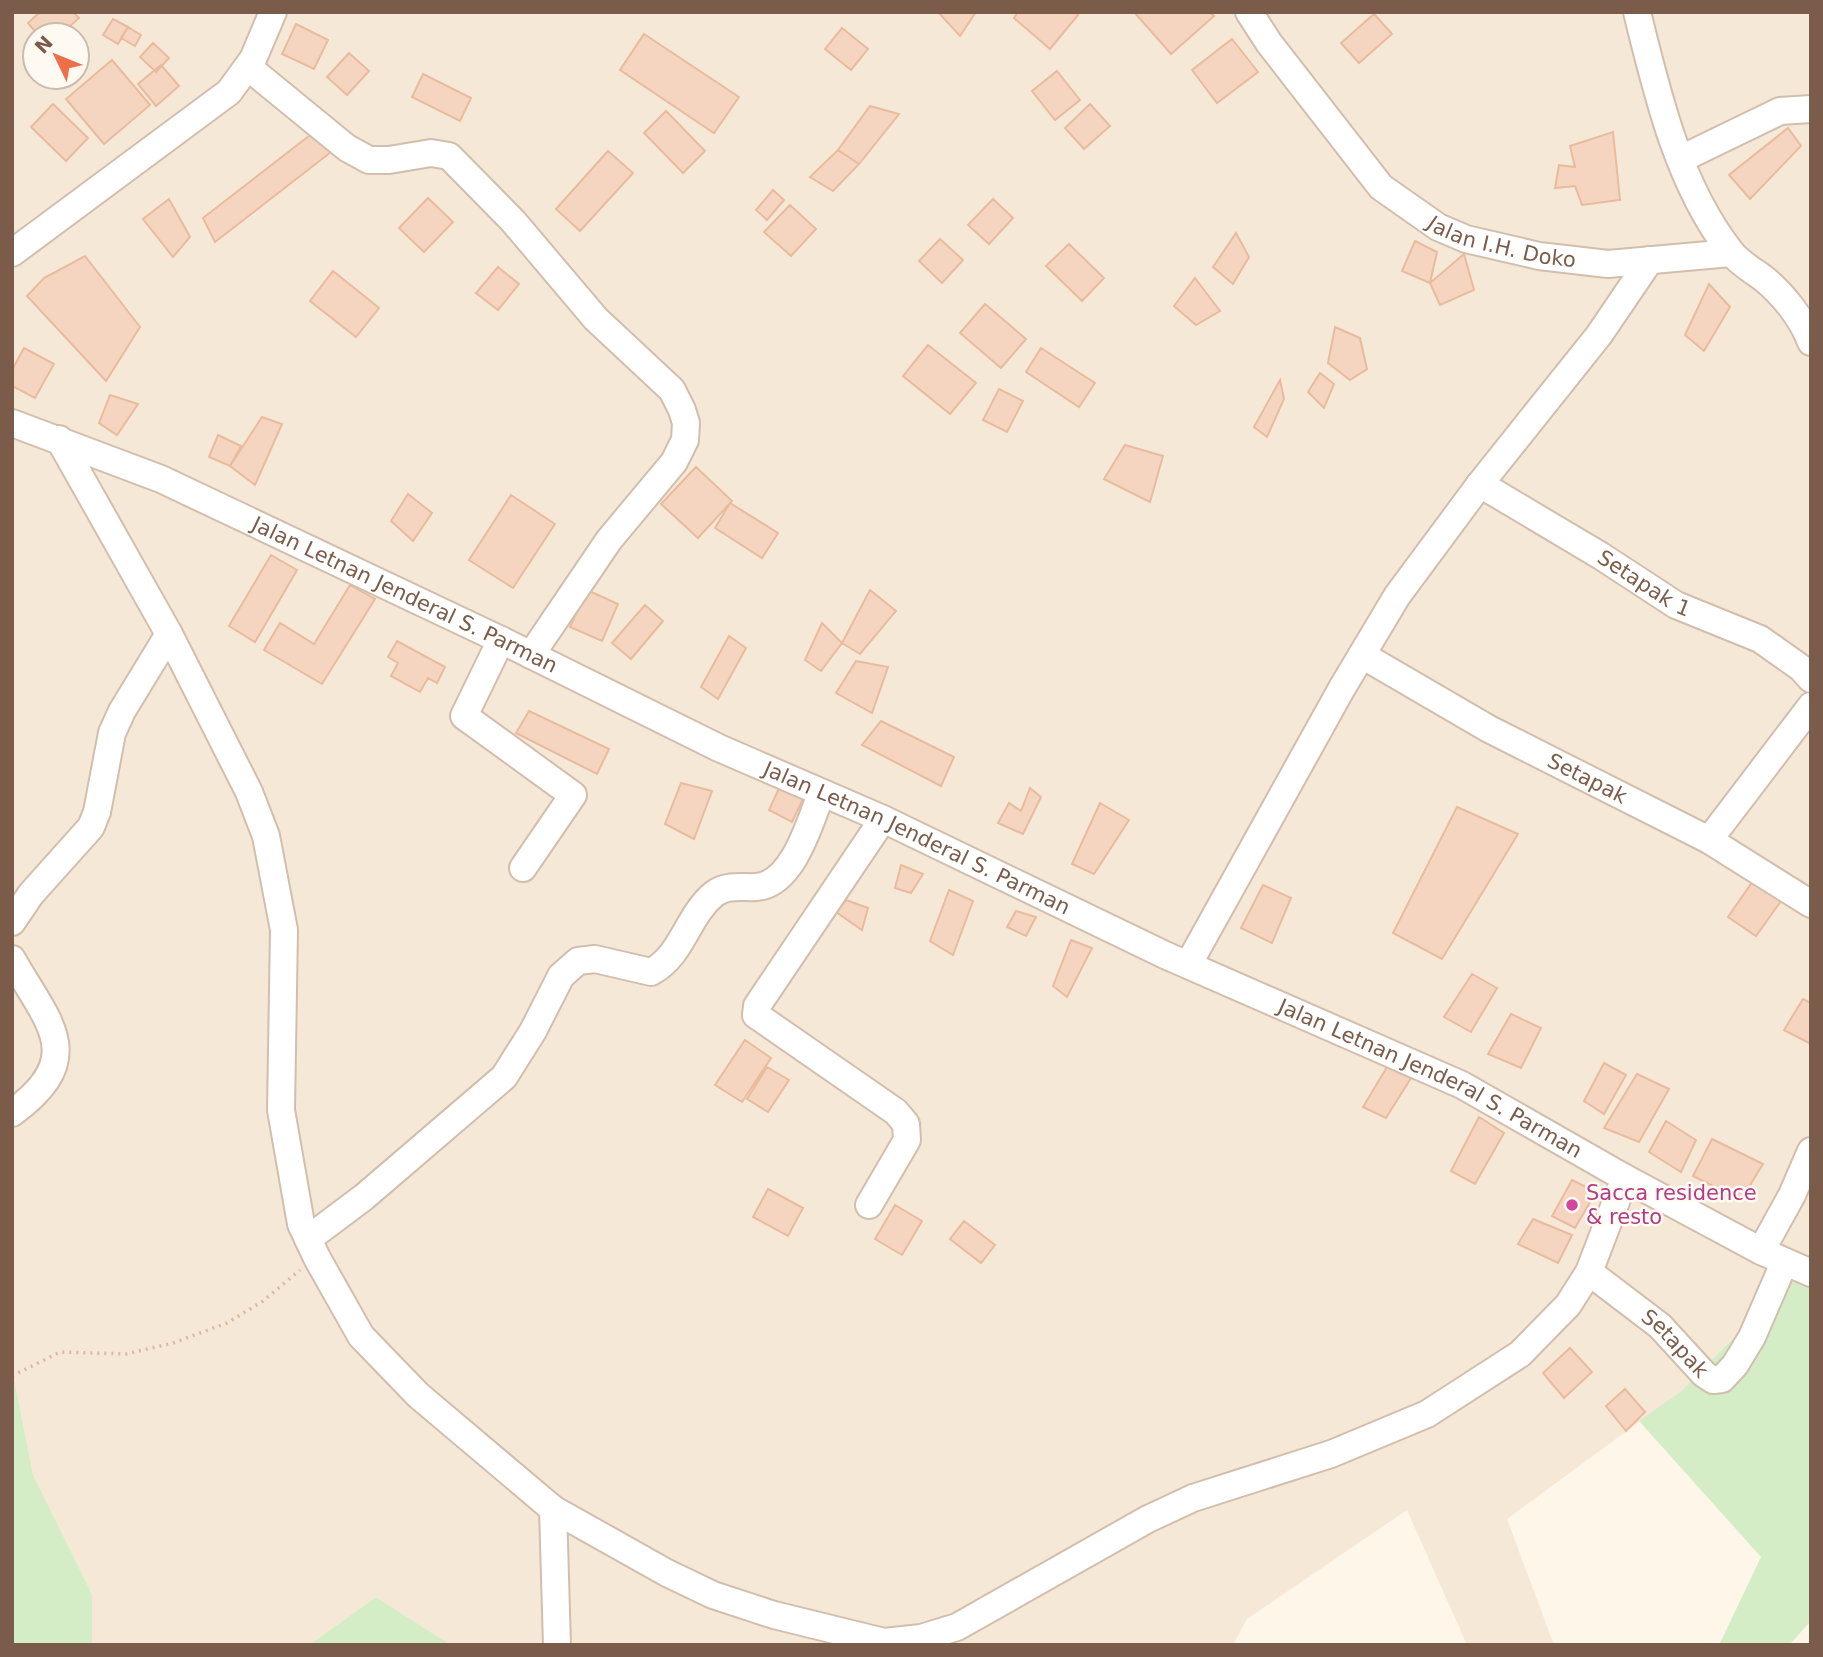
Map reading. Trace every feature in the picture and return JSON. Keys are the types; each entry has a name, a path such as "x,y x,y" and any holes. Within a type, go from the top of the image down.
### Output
{"street":[{"path":"12,253 229,92 248,66 273,12"},
{"name":"Jalan I.H. Doko","path":"1249,12 1283,62 1381,187 1438,227 1466,239 1539,256 1608,264 1731,253"},
{"path":"1637,12 1656,88 1681,159 1704,209 1731,253 1777,291 1807,330 1811,342"},
{"path":"248,66 347,148 369,160 389,160 431,153 449,156 513,221 596,319 672,390 682,410 686,423 685,440 674,462 609,540 531,655"},
{"path":"1681,159 1780,111 1811,109"},
{"path":"1188,965 1397,596 1480,484 1599,335 1650,260"},
{"name":"Jalan Letnan Jenderal S. Parman","path":"12,423 161,479 821,794 883,819 1188,965 1462,1085 1760,1251 1811,1273"},
{"path":"59,439 169,634 249,792 266,836 284,930 281,1110 293,1188 312,1248 356,1327 375,1353 418,1395 553,1509 667,1573 713,1595 816,1627 884,1642 921,1638 957,1627 1148,1520 1193,1498 1331,1454 1427,1414 1520,1354 1568,1305 1589,1272 1625,1178"},
{"name":"Setapak 1","path":"1480,484 1601,555 1676,605 1760,639 1793,662 1811,679"},
{"path":"12,922 31,894 91,827 97,812 112,733 122,711 169,634"},
{"path":"501,640 464,716 573,794 523,868"},
{"name":"Setapak","path":"1362,655 1489,729 1709,840 1811,904"},
{"path":"1709,840 1811,706"},
{"path":"312,1248 365,1197 504,1077 533,1031 561,976 578,961 595,959 650,972 671,959 698,912 716,892 734,886 759,888 777,879 796,855 821,794"},
{"path":"869,1205 907,1140 906,1124 896,1112 756,1015 757,1006 883,819"},
{"path":"12,959 53,1029 58,1047 48,1080 39,1092 12,1113"},
{"path":"1760,1251 1786,1206 1811,1151"},
{"name":"Setapak","path":"1589,1272 1668,1333 1704,1374 1713,1380 1722,1379 1735,1365 1752,1337 1784,1263"},
{"path":"553,1509 557,1645"}],"path":[{"path":"12,1376 60,1352 126,1354 173,1343 227,1323 263,1301 312,1248"}],"shaded area":[{"path":"12,12 1811,12 1811,1270 1803,1266 1680,1392 1507,1519 1554,1645 1467,1645 1407,1510 1247,1619 1233,1645 451,1645 376,1597 309,1645 92,1645 92,1594 33,1475 12,1368"}],"green space":[{"path":"1804,1266 1811,1270 1811,1621 1789,1645 1719,1645 1761,1557 1639,1421 1680,1392"},
{"path":"12,1368 33,1475 92,1594 92,1645 12,1645"},
{"path":"376,1597 451,1645 309,1645"}],"building":[{"path":"40,12 73,12 79,18 76,21 30,21"},
{"path":"938,12 976,12 960,36"},
{"path":"1018,12 1075,12 1078,15 1050,49 1014,18"},
{"path":"1134,12 1210,12 1214,16 1171,54"},
{"path":"1374,14 1392,34 1359,63 1341,43"},
{"path":"113,19 128,27 118,44 103,35"},
{"path":"296,24 328,40 314,69 282,54"},
{"path":"128,27 141,35 135,46 121,38"},
{"path":"842,28 868,49 851,70 825,49"},
{"path":"644,34 739,97 714,133 620,70"},
{"path":"1232,39 1258,72 1217,103 1192,70"},
{"path":"153,43 169,58 156,72 140,57"},
{"path":"349,53 369,71 347,95 327,77"},
{"path":"112,60 150,105 104,144 66,99 75,91 91,91 91,78"},
{"path":"161,65 179,86 156,106 138,84"},
{"path":"1057,71 1080,100 1055,120 1032,91"},
{"path":"423,74 471,98 460,121 412,97"},
{"path":"53,104 88,138 66,161 31,127"},
{"path":"1090,104 1110,126 1084,149 1065,128"},
{"path":"870,106 899,114 859,164 838,150"},
{"path":"666,111 705,151 683,173 644,133"},
{"path":"1788,128 1801,146 1750,199 1729,175"},
{"path":"318,129 331,152 215,242 203,218"},
{"path":"1613,132 1620,200 1582,205 1575,186 1555,188 1559,165 1575,167 1570,146"},
{"path":"838,150 859,164 833,191 810,177"},
{"path":"608,151 633,173 580,231 556,209"},
{"path":"773,190 784,200 767,220 756,210"},
{"path":"428,198 453,222 424,252 399,228"},
{"path":"169,199 190,237 173,257 143,219"},
{"path":"993,199 1013,218 989,244 968,225"},
{"path":"790,205 816,229 791,256 764,232"},
{"path":"1236,233 1249,257 1233,284 1213,267"},
{"path":"940,239 963,260 942,283 919,261"},
{"path":"1415,241 1437,252 1430,283 1402,271"},
{"path":"1069,244 1104,278 1082,301 1046,266"},
{"path":"1464,254 1474,290 1440,305 1430,283"},
{"path":"85,256 140,327 106,381 27,296 44,278"},
{"path":"498,267 519,284 498,310 476,293"},
{"path":"333,271 379,308 356,337 310,301"},
{"path":"1195,278 1220,311 1196,325 1174,306"},
{"path":"1709,284 1730,307 1704,351 1685,335"},
{"path":"985,304 1026,339 1001,368 960,333"},
{"path":"1335,327 1360,338 1367,369 1350,380 1328,363"},
{"path":"928,345 976,383 950,414 903,376"},
{"path":"24,348 54,364 35,398 12,386 12,370"},
{"path":"1041,348 1095,383 1079,407 1026,372"},
{"path":"1320,373 1334,384 1324,408 1308,392"},
{"path":"1280,380 1284,399 1267,437 1254,427"},
{"path":"999,389 1023,401 1007,432 983,420"},
{"path":"110,395 138,404 117,435 99,423"},
{"path":"262,417 282,424 255,485 230,466"},
{"path":"218,435 241,446 230,466 209,457"},
{"path":"1125,445 1163,456 1150,502 1104,479"},
{"path":"696,467 732,501 698,538 661,504"},
{"path":"408,494 432,513 413,541 391,521"},
{"path":"511,495 555,524 513,588 469,560"},
{"path":"730,503 778,533 762,558 715,528"},
{"path":"271,555 297,570 255,642 229,626"},
{"path":"350,585 375,599 322,684 264,650 280,623 314,644"},
{"path":"587,590 618,604 602,641 570,627"},
{"path":"870,590 896,611 860,654 842,643"},
{"path":"645,605 663,621 631,659 612,643"},
{"path":"822,623 842,643 821,671 805,660"},
{"path":"729,636 746,648 718,699 701,687"},
{"path":"397,641 445,667 437,683 428,678 420,692 391,676 398,663 388,657"},
{"path":"856,661 888,667 872,713 836,693"},
{"path":"529,711 609,749 597,774 516,733"},
{"path":"881,721 954,757 941,786 862,745"},
{"path":"681,783 712,791 694,839 665,824"},
{"path":"781,784 803,799 792,822 769,810"},
{"path":"1030,788 1041,797 1023,834 998,823 1009,803 1021,811"},
{"path":"1100,803 1129,820 1094,874 1072,864"},
{"path":"1457,807 1518,834 1442,959 1393,933"},
{"path":"901,865 923,874 911,893 895,888"},
{"path":"1753,881 1781,901 1756,936 1728,917"},
{"path":"1263,885 1291,898 1272,943 1241,928"},
{"path":"949,890 973,901 953,955 930,941"},
{"path":"846,900 868,908 862,930 836,912"},
{"path":"1016,911 1036,917 1026,936 1007,927"},
{"path":"1071,940 1092,948 1067,997 1053,986"},
{"path":"1472,974 1497,988 1471,1032 1444,1017"},
{"path":"1803,999 1811,1003 1811,1044 1784,1030"},
{"path":"1511,1014 1541,1028 1521,1068 1488,1054"},
{"path":"745,1040 771,1058 742,1102 715,1085"},
{"path":"1604,1063 1626,1075 1604,1114 1584,1101"},
{"path":"767,1067 789,1080 768,1112 747,1099"},
{"path":"1387,1067 1411,1078 1386,1118 1363,1107"},
{"path":"1637,1074 1669,1089 1639,1142 1604,1128"},
{"path":"1479,1117 1504,1133 1475,1184 1451,1171"},
{"path":"1666,1121 1696,1140 1681,1172 1649,1152"},
{"path":"1712,1139 1763,1164 1741,1200 1693,1176"},
{"path":"1572,1180 1596,1192 1575,1228 1552,1216"},
{"path":"768,1189 803,1208 788,1236 753,1217"},
{"path":"895,1205 922,1221 902,1255 875,1239"},
{"path":"1533,1219 1572,1235 1558,1263 1518,1244"},
{"path":"964,1221 995,1245 981,1263 950,1239"},
{"path":"1570,1348 1592,1372 1564,1398 1543,1373"},
{"path":"1625,1389 1645,1412 1626,1431 1606,1406"}],"place":[{"name":"Sacca residence & resto","path":"1572,1205"}]}
